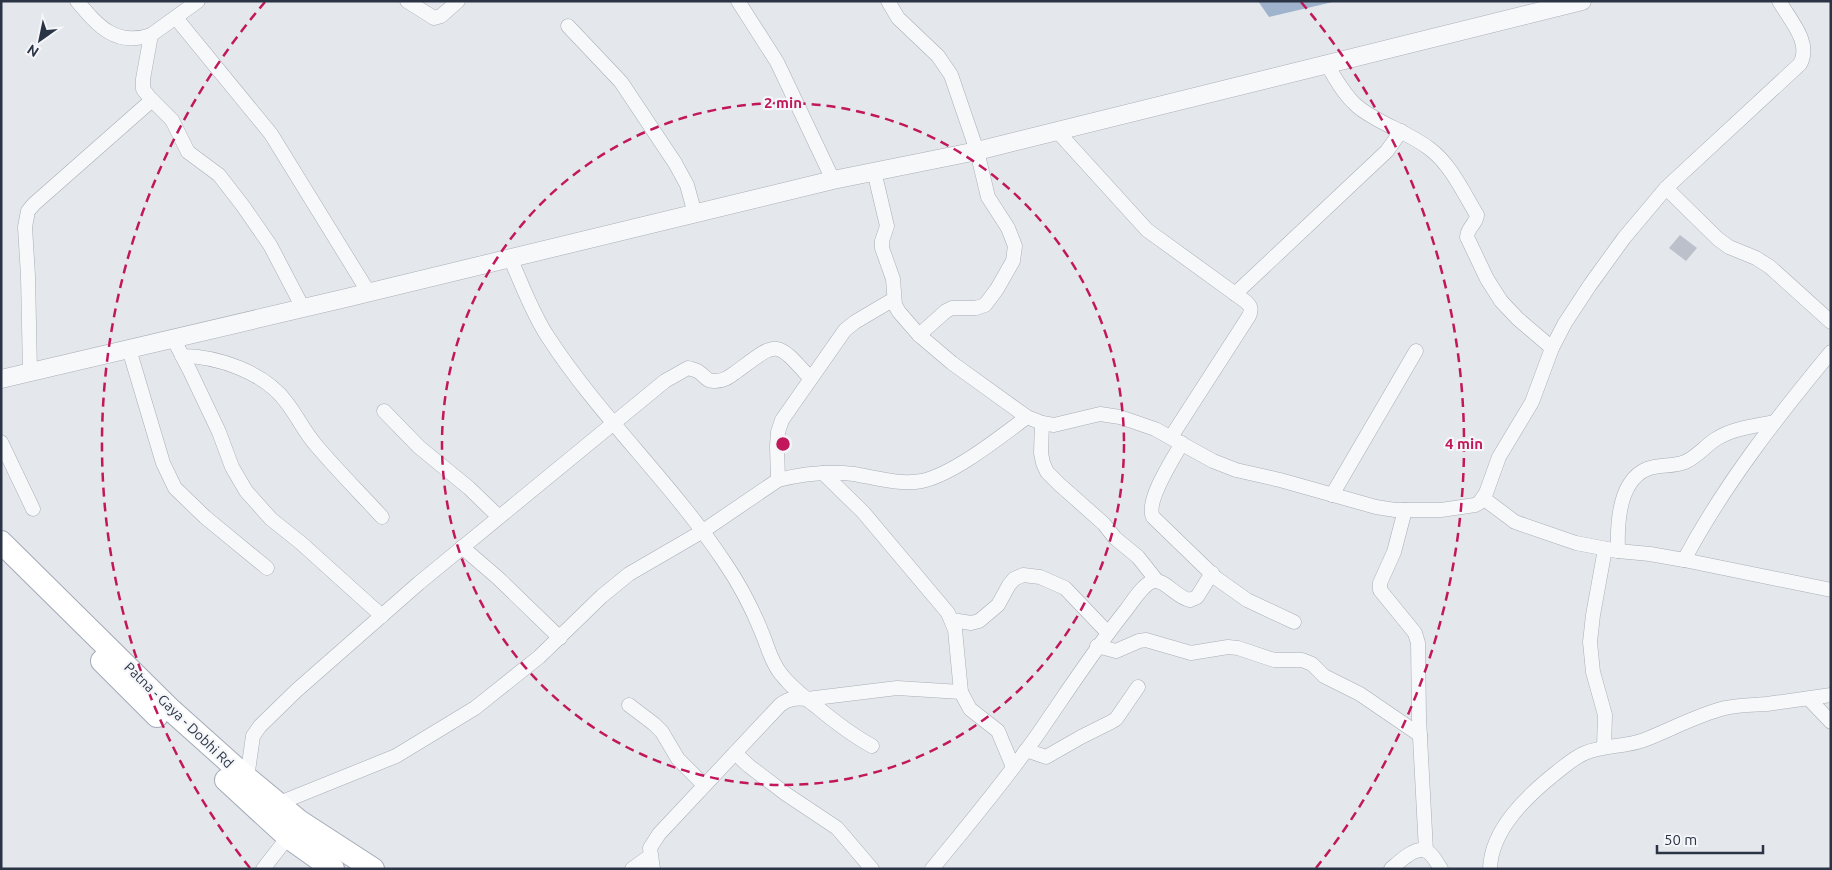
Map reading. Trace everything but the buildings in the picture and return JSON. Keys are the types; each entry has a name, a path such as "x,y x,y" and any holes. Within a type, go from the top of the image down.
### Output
{"main road":[{"name":"Patna - Gaya - Dobhi Rd","path":"1,542 171,710 247,778 308,827 373,869"},
{"name":"Patna - Gaya - Dobhi Rd","path":"1,561 43,600 129,690 288,837 333,869"}],"street":[{"path":"77,1 100,27 118,37 142,38 151,35 198,1"},
{"path":"407,1 434,18 441,16 458,1"},
{"path":"738,1 777,62 834,180"},
{"path":"888,1 898,18 938,56 951,75 978,151 988,197 1013,237 1015,246 1013,261 997,289 985,305 976,308 952,308 919,335"},
{"path":"1,379 369,293 834,180 978,151 1582,1"},
{"path":"874,171 887,226 882,241 882,248 893,279 894,299 899,312 919,335 980,385 1027,417 1054,425 1088,416 1108,414 1140,424 1176,440 1225,466 1370,505 1405,510 1441,510 1475,505 1483,498 1504,447 1532,402 1552,348 1565,322 1624,238 1666,188 1800,64 1803,58 1804,46 1779,1"},
{"path":"176,18 271,134 369,293"},
{"path":"568,26 621,82 682,174 695,214"},
{"path":"151,35 143,89 172,120 188,152 219,175 243,206 270,246 303,308"},
{"path":"1327,65 1347,96 1356,105 1431,150 1452,172 1477,216 1468,230 1467,236 1494,290 1518,319 1552,348"},
{"path":"30,372 25,227 28,211 152,100"},
{"path":"1057,131 1147,230 1248,304 1251,311 1176,440 1151,505 1151,513 1212,573 1247,600 1294,622"},
{"path":"1235,294 1387,151 1401,131"},
{"path":"1666,188 1718,239 1729,247 1756,258 1770,267 1831,322"},
{"path":"510,258 546,335 589,392 703,531 740,586 774,665 785,680 850,734 872,746"},
{"path":"778,480 778,432 786,413 845,330 894,299"},
{"path":"173,338 219,432 232,467 246,491 271,519 382,616"},
{"path":"247,778 253,736 260,726 297,690 462,547 665,381 688,368 700,372 706,379 713,382 722,381 756,357 773,348 780,349 788,354 810,378"},
{"path":"129,349 163,463 175,488 205,517 267,568"},
{"path":"1332,495 1416,351"},
{"path":"1684,560 1735,478 1774,422 1831,352"},
{"path":"182,356 198,356 220,362 250,373 271,387 288,403 315,443 382,517"},
{"path":"384,411 419,447 469,488 499,517"},
{"path":"277,804 346,775 382,763 428,738 488,699 560,638 602,596 629,574 703,531 778,480 791,476 822,473 853,474 906,482 924,480 962,462 1027,417"},
{"path":"1604,747 1605,715 1593,672 1590,642 1593,615 1618,530 1624,496 1632,482 1646,469 1684,463 1725,434 1774,422"},
{"path":"1042,423 1041,453 1047,472 1104,524 1115,538 1138,557 1157,581"},
{"path":"1,442 33,509"},
{"path":"822,473 863,512 942,605 952,620 955,630 961,692 970,709 998,731 1013,767"},
{"path":"1483,498 1505,516 1525,527 1576,543 1684,560 1831,590"},
{"path":"1405,510 1394,552 1380,583 1380,590 1414,633 1418,643 1420,735 1426,851"},
{"path":"462,547 560,638"},
{"path":"932,869 964,832 1026,750 1107,632 1142,590 1151,582 1157,581 1164,583 1177,595 1190,600 1197,596 1212,573"},
{"path":"952,620 971,623 979,621 998,605 1014,579 1023,575 1040,578 1065,588 1107,632"},
{"path":"1097,646 1116,650 1146,640 1191,653 1228,647 1238,648 1274,660 1302,660 1312,664 1328,679 1360,694 1420,735"},
{"path":"1026,750 1046,757 1074,740 1111,722 1116,719 1138,687"},
{"path":"632,869 652,862 650,848 658,834 786,700 897,688 961,692"},
{"path":"1490,869 1490,860 1506,824 1528,798 1574,759 1584,753 1642,740 1696,717 1728,708 1831,695"},
{"path":"1809,698 1831,722"},
{"path":"629,704 658,728 678,759 704,785"},
{"path":"735,753 786,794 837,828 872,869"},
{"path":"263,869 288,837"},
{"path":"1392,869 1420,850 1426,851 1431,855 1441,869"}],"water":[{"path":"1258,1 1337,1 1269,17"}]}
